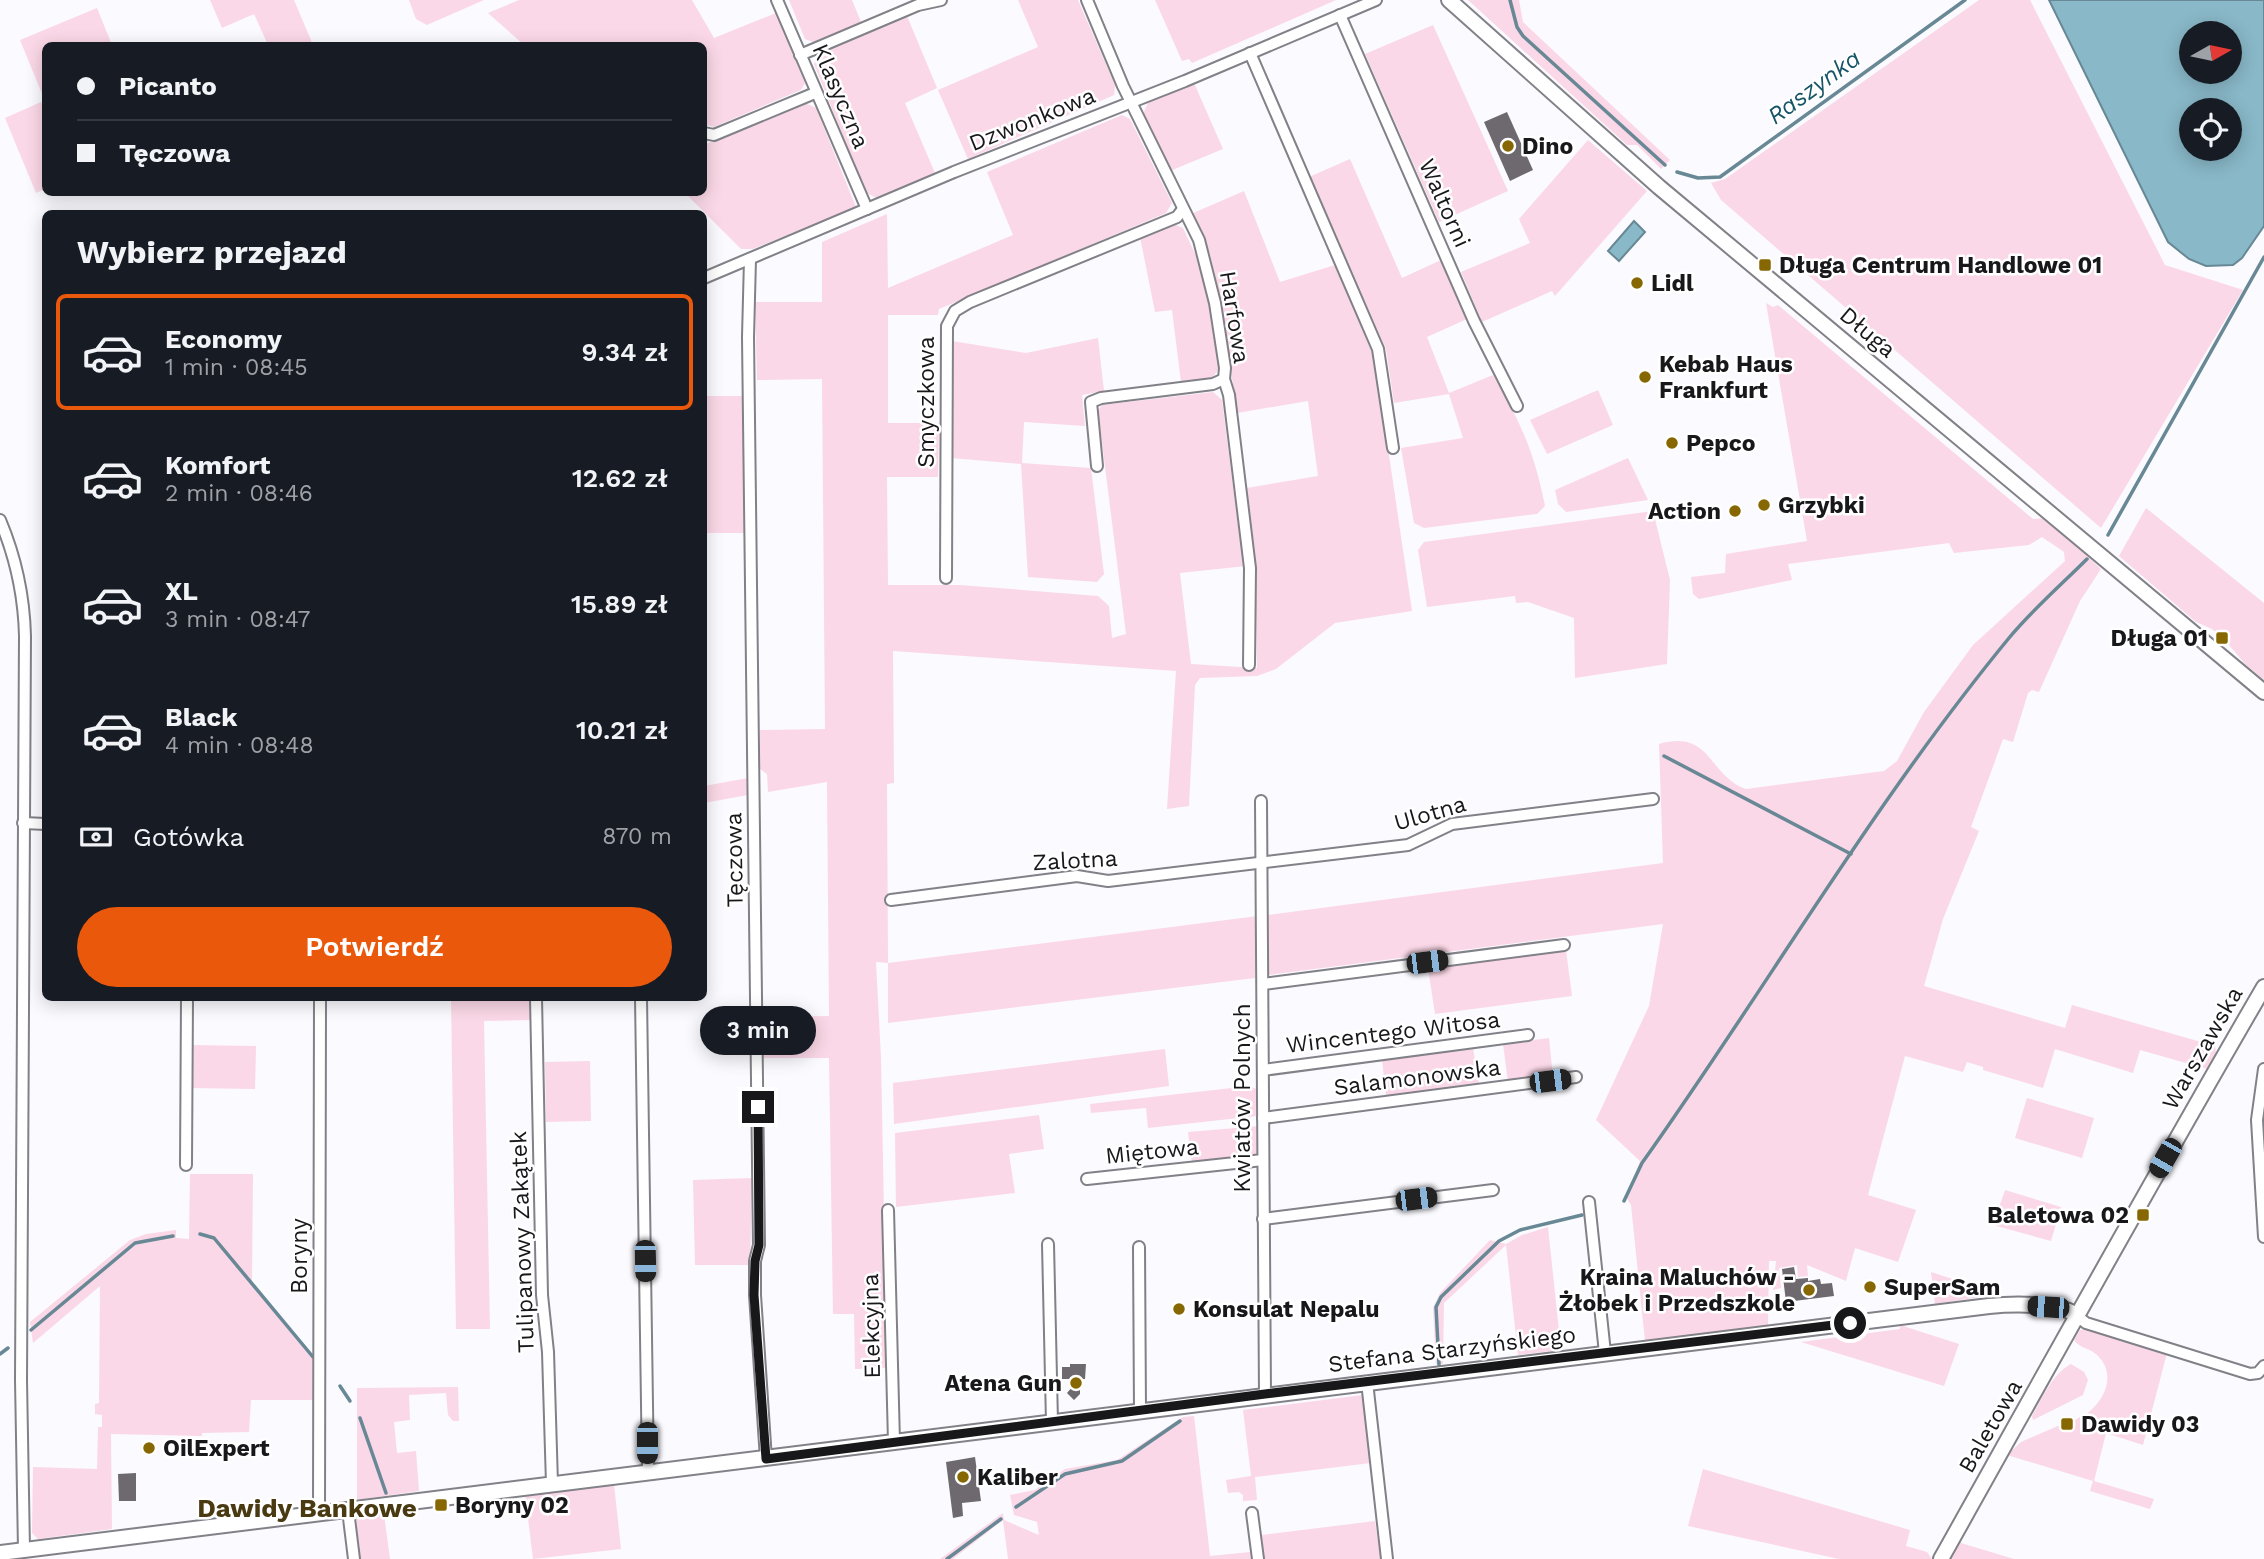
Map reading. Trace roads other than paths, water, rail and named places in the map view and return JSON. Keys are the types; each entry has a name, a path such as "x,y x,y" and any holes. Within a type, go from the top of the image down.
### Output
{"street":[{"name":"Klasyczna","path":"778,0 815,93 867,209"},
{"path":"800,55 918,5 941,0"},
{"name":"Harfowa","path":"1087,0 1131,102 1199,240 1208,272 1225,368 1224,379 1229,395 1250,568 1249,665"},
{"name":"Dzwonkowa","path":"707,277 1376,0"},
{"name":"Długa","path":"1449,0 1659,187 2264,692"},
{"name":"Waltorni","path":"1340,15 1474,321 1517,407"},
{"path":"1250,53 1378,349 1394,448"},
{"path":"707,134 714,135 815,93"},
{"name":"Smyczkowa","path":"946,578 947,326 950,316 970,303 1177,217 1183,209"},
{"name":"Tęczowa","path":"750,259 748,337 759,1245 755,1261 754,1295 766,1459"},
{"path":"1097,466 1091,402 1101,398 1213,384 1224,379"},
{"path":"0,520 13,553 23,606 24,1550"},
{"name":"Ulotna","path":"1262,863 1408,845 1452,824 1653,799"},
{"name":"Kwiatów Polnych","path":"1261,801 1265,1394"},
{"path":"23,823 42,824"},
{"name":"Zalotna","path":"891,900 1077,876 1108,881 1262,863"},
{"path":"1263,984 1564,945"},
{"name":"Warszawska","path":"2077,1316 2124,1228 2264,987"},
{"path":"186,1166 187,1001"},
{"name":"Boryny","path":"319,1514 320,1001"},
{"name":"Tulipanowy Zakątek","path":"536,1001 542,1295 548,1352 552,1484"},
{"path":"641,1001 648,1472"},
{"name":"Wincentego Witosa","path":"1263,1070 1528,1035"},
{"path":"2264,1069 2257,1120 2264,1237"},
{"name":"Salamonowska","path":"1263,1118 1576,1077"},
{"name":"Miętowa","path":"1087,1179 1263,1160"},
{"path":"1263,1219 1493,1189"},
{"path":"1590,1202 1605,1353"},
{"name":"Elekcyjna","path":"888,1210 894,1442"},
{"path":"1048,1244 1052,1422"},
{"path":"1139,1247 1140,1411"},
{"name":"Stefana Starzyńskiego","path":"0,1553 2001,1304 2072,1311 2086,1323 2250,1374 2261,1370"},
{"name":"Baletowa","path":"1941,1559 2077,1316"},
{"path":"1367,1382 1388,1559"},
{"path":"348,1510 354,1559"},
{"path":"1252,1513 1258,1559"}],"water":[{"path":"2049,0 2264,0 2264,226 2242,258 2233,265 2206,266 2189,259 2168,242"},
{"path":"1634,221 1645,232 1619,261 1608,251"}],"waterway":[{"name":"Raszynka","path":"1510,0 1517,27 1523,36 1665,165"},
{"name":"Raszynka","path":"1677,172 1698,178 1720,177 1965,0"},
{"path":"2108,535 2264,257"},
{"path":"1624,1201 1642,1163 1912,765 2009,638 2087,559"},
{"path":"1664,756 1851,854"},
{"path":"1439,1365 1436,1307 1441,1297 1499,1241 1520,1230 1582,1215"},
{"path":"200,1234 214,1238 313,1357"},
{"path":"31,1330 135,1243 173,1236"},
{"path":"0,1354 8,1348"},
{"path":"340,1386 350,1401"},
{"path":"360,1418 386,1493"},
{"path":"1016,1507 1065,1474 1122,1461 1180,1421"},
{"path":"947,1559 1001,1519"}],"place":[{"name":"Dino","path":"1508,146"},
{"name":"Długa Centrum Handlowe 01","path":"1765,265"},
{"name":"Lidl","path":"1637,283"},
{"name":"Kebab Haus Frankfurt","path":"1645,377"},
{"name":"Pepco","path":"1672,443"},
{"name":"Grzybki","path":"1764,505"},
{"name":"Action","path":"1735,511"},
{"name":"Długa 01","path":"2222,638"},
{"name":"Baletowa 02","path":"2143,1215"},
{"name":"SuperSam","path":"1870,1287"},
{"name":"Kraina Maluchów - Żłobek i Przedszkole","path":"1809,1290"},
{"name":"Konsulat Nepalu","path":"1179,1309"},
{"name":"Atena Gun","path":"1076,1383"},
{"name":"Dawidy 03","path":"2067,1424"},
{"name":"OilExpert","path":"149,1448"},
{"name":"Kaliber","path":"963,1477"},
{"name":"Boryny 02","path":"441,1505"}],"district":[{"name":"Dawidy Bankowe","path":"307,1508"}]}
